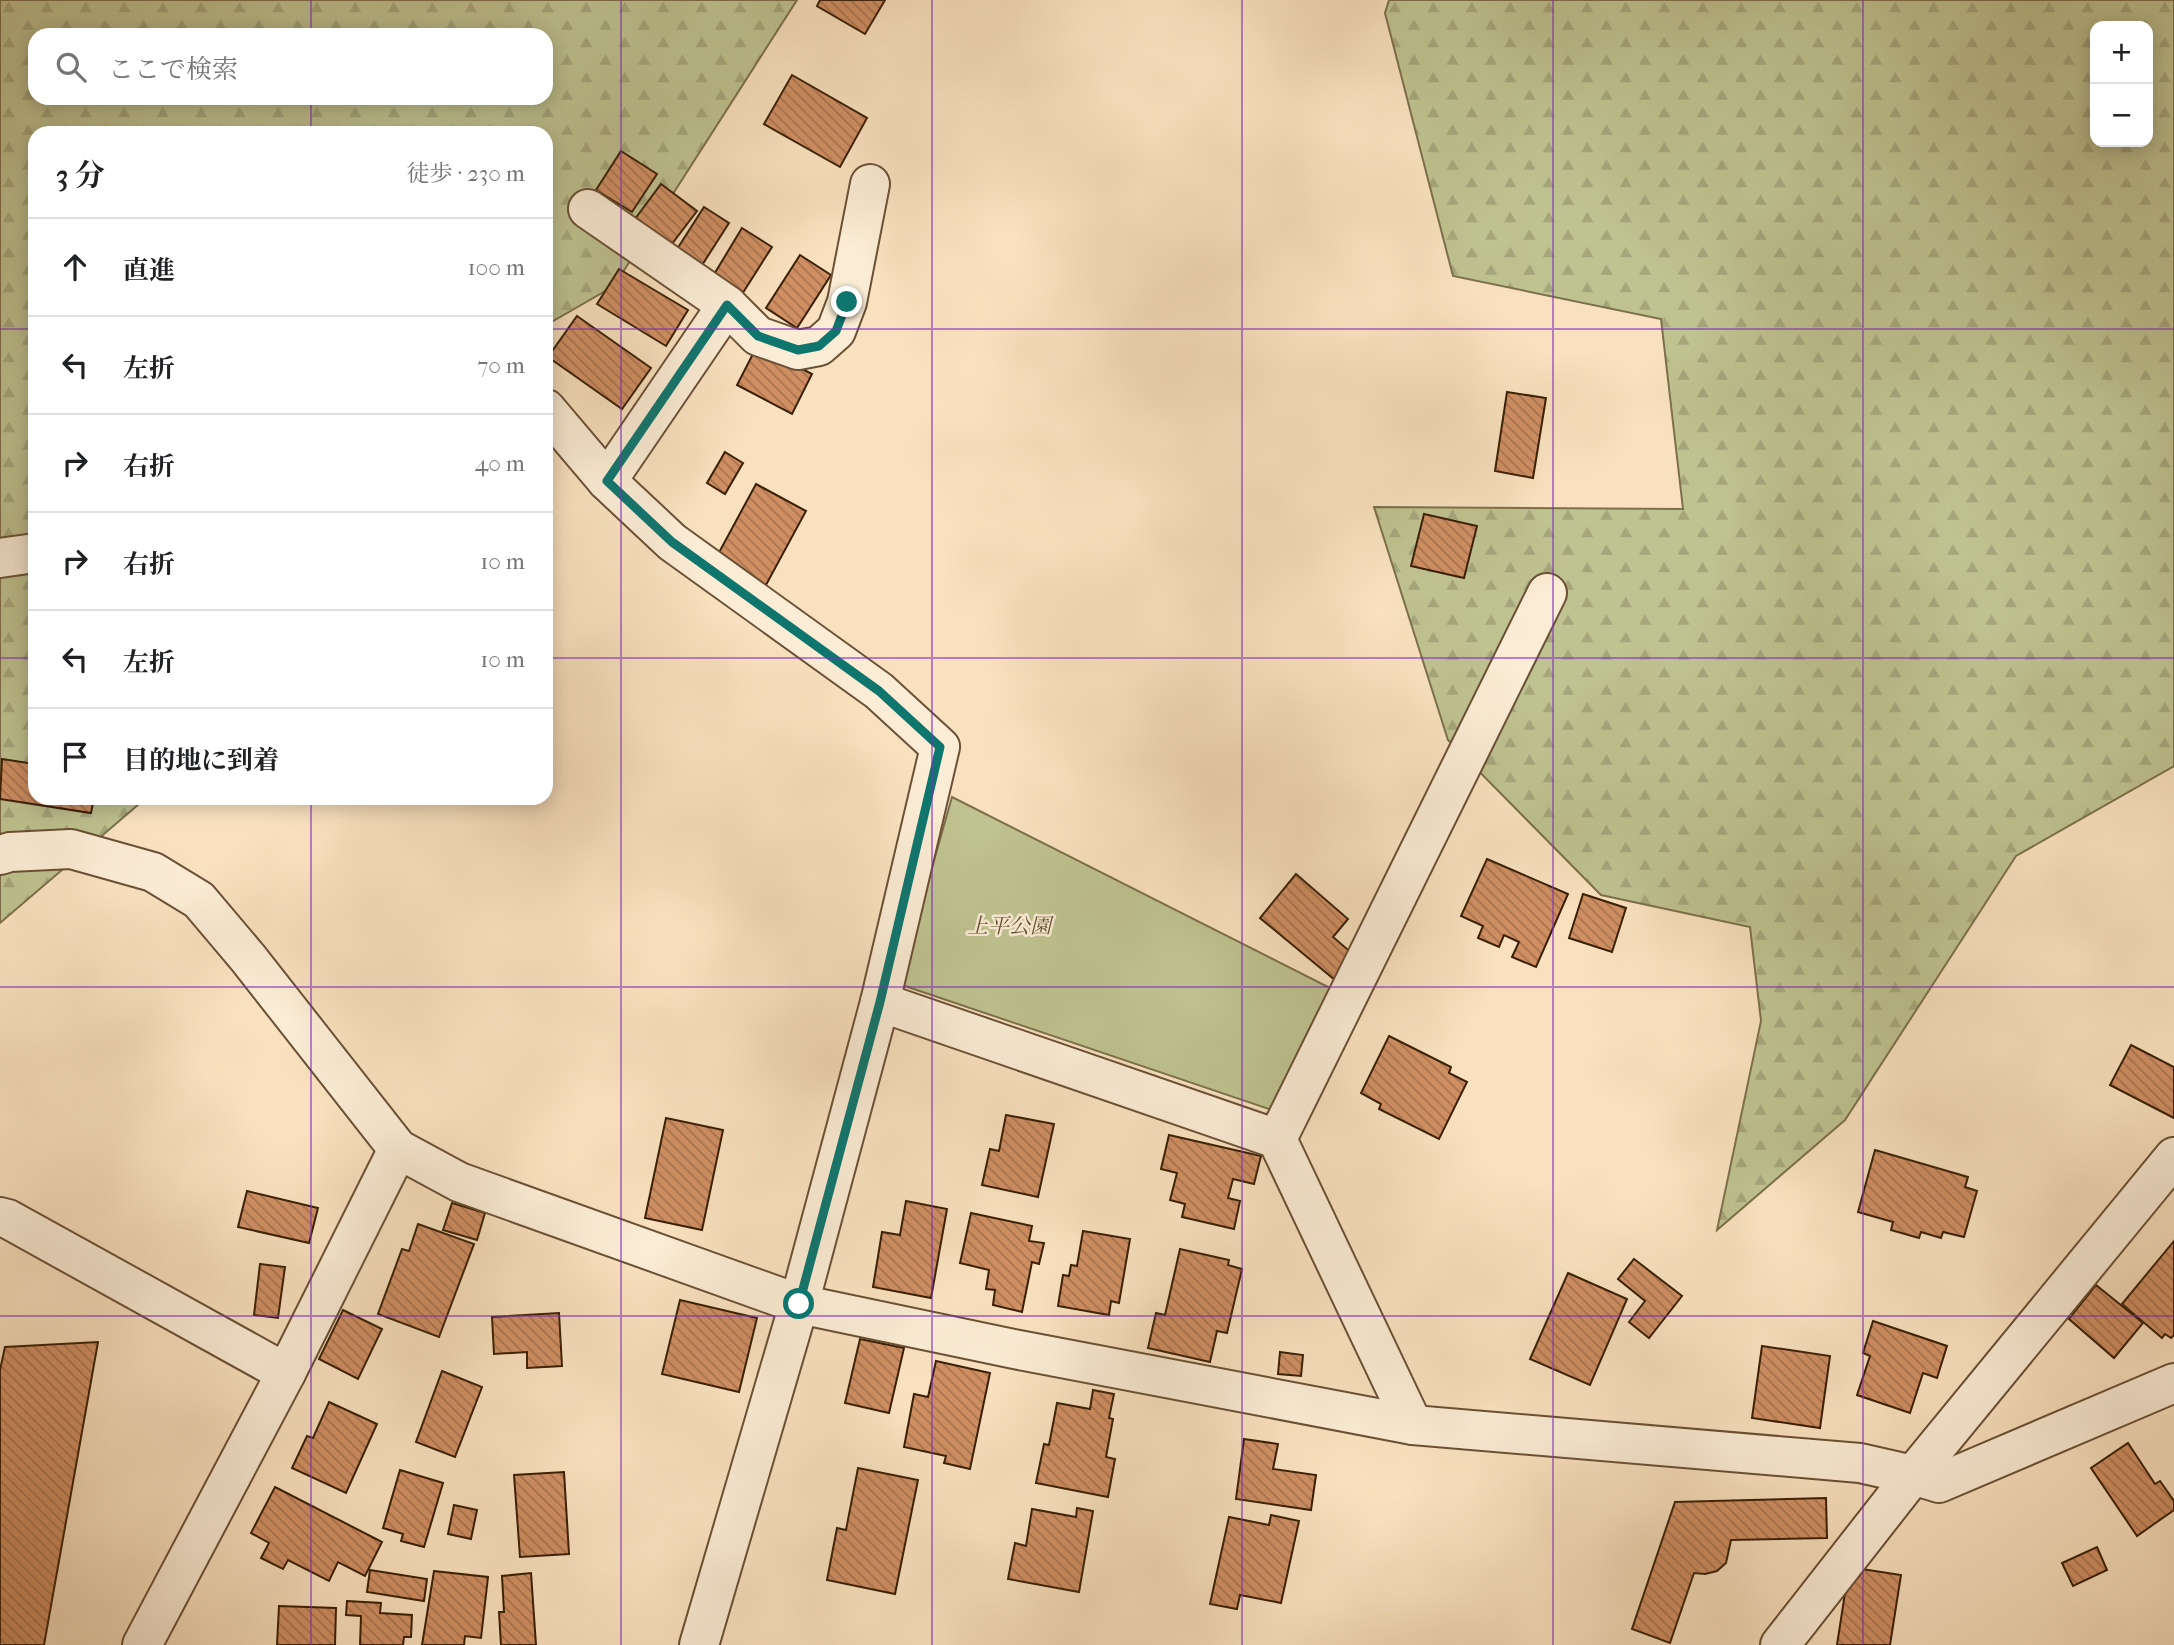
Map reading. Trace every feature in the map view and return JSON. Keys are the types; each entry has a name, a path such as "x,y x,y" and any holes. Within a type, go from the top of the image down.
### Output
{"street":[{"path":"588,209 727,305 758,336 798,350 819,346 836,331 847,302 870,184"},
{"path":"607,481 727,305"},
{"path":"553,417 607,481 672,542 879,691 940,747 880,1002 799,1304 699,1645"},
{"path":"0,558 28,554"},
{"path":"1277,1139 1547,593"},
{"path":"0,856 10,852 71,849 153,872 199,900 398,1149 459,1182 799,1304 1027,1352 1413,1425 1860,1463 1939,1483 2174,1383"},
{"path":"880,1002 1277,1139 1413,1425"},
{"path":"142,1645 286,1373 398,1149"},
{"path":"1780,1645 1913,1475 2174,1157"},
{"path":"0,1217 286,1373"}],"green space":[{"path":"0,0 797,0 614,286 553,321 553,126 28,126 28,805 138,805 0,923"},
{"path":"1389,0 2174,0 2174,766 2016,856 1845,1120 1717,1230 1761,1021 1750,927 1601,895 1448,740 1374,507 1683,509 1661,319 1453,276 1385,13"},
{"name":"上平公園","path":"952,797 1336,991 1278,1112 899,984"}],"building":[{"path":"820,0 885,0 865,34 817,6"},
{"path":"792,75 867,118 840,167 764,124"},
{"path":"621,151 657,174 632,212 596,190"},
{"path":"661,184 697,211 668,249 632,223"},
{"path":"704,207 729,223 697,273 672,257"},
{"path":"742,228 772,247 739,299 710,281"},
{"path":"800,255 831,275 797,328 766,308"},
{"path":"619,269 688,310 666,346 597,304"},
{"path":"577,316 651,368 622,409 553,361 553,350"},
{"path":"757,346 812,374 792,414 737,385"},
{"path":"1507,392 1546,398 1533,478 1495,471"},
{"path":"725,452 743,463 725,494 707,483"},
{"path":"756,484 806,511 766,585 716,558"},
{"path":"1424,514 1477,526 1464,578 1411,566"},
{"path":"2,759 28,763 28,803 0,799"},
{"path":"39,805 93,805 91,813"},
{"path":"1487,859 1568,894 1536,967 1512,957 1519,942 1504,935 1499,947 1478,938 1483,926 1461,916"},
{"path":"1296,874 1348,919 1333,937 1361,961 1341,985 1260,918"},
{"path":"1583,894 1626,908 1612,952 1569,938"},
{"path":"1389,1036 1451,1067 1449,1073 1467,1082 1439,1139 1379,1109 1381,1104 1361,1093"},
{"path":"2131,1045 2174,1067 2174,1118 2110,1085"},
{"path":"1006,1115 1054,1124 1038,1197 982,1185 990,1149 999,1151"},
{"path":"666,1118 723,1130 702,1230 645,1218"},
{"path":"1169,1135 1261,1156 1254,1184 1233,1179 1228,1198 1240,1201 1234,1229 1182,1217 1185,1204 1170,1200 1177,1173 1161,1169"},
{"path":"1875,1150 1968,1177 1965,1187 1977,1191 1964,1237 1943,1232 1941,1238 1921,1232 1919,1238 1891,1230 1893,1222 1858,1212"},
{"path":"247,1191 318,1208 309,1243 238,1227"},
{"path":"906,1201 947,1209 931,1298 873,1287 882,1232 900,1235"},
{"path":"452,1203 485,1213 477,1240 443,1230"},
{"path":"971,1213 1032,1226 1029,1241 1044,1243 1039,1264 1032,1262 1022,1312 993,1305 995,1290 986,1289 989,1270 960,1263"},
{"path":"418,1224 474,1244 439,1337 378,1314 402,1249 409,1251"},
{"path":"1083,1231 1130,1239 1119,1303 1111,1301 1109,1315 1058,1306 1063,1275 1069,1276 1071,1265 1077,1266"},
{"path":"2174,1241 2174,1335 2171,1338 2165,1334 2162,1338 2122,1304"},
{"path":"1180,1249 1229,1260 1228,1265 1242,1269 1227,1333 1217,1331 1210,1362 1148,1348 1156,1313 1165,1315"},
{"path":"1634,1259 1682,1296 1649,1338 1629,1322 1645,1301 1618,1279"},
{"path":"260,1264 285,1267 278,1318 254,1315"},
{"path":"1568,1273 1627,1299 1590,1385 1530,1359"},
{"path":"2096,1285 2143,1323 2114,1358 2069,1319"},
{"path":"680,1300 757,1318 739,1392 662,1374"},
{"path":"343,1310 382,1329 358,1379 319,1359"},
{"path":"559,1313 562,1366 527,1368 527,1352 494,1354 492,1317"},
{"path":"1873,1321 1947,1346 1937,1378 1923,1373 1910,1413 1857,1395 1870,1356 1863,1353"},
{"path":"860,1339 904,1348 889,1413 845,1403"},
{"path":"98,1342 44,1645 0,1645 0,1370 5,1347"},
{"path":"1762,1346 1830,1356 1820,1428 1752,1418"},
{"path":"1280,1352 1303,1355 1301,1376 1278,1374"},
{"path":"936,1361 990,1373 970,1469 944,1463 946,1456 904,1447 914,1394 928,1397"},
{"path":"442,1371 482,1387 455,1457 416,1442"},
{"path":"1093,1390 1114,1394 1109,1418 1113,1419 1106,1457 1115,1459 1108,1497 1036,1483 1044,1444 1049,1445 1057,1403 1090,1409"},
{"path":"329,1402 377,1424 346,1493 292,1468 307,1436 313,1438"},
{"path":"1244,1439 1278,1444 1273,1469 1316,1475 1311,1510 1236,1499"},
{"path":"2128,1443 2155,1484 2160,1481 2174,1501 2174,1510 2137,1536 2091,1468"},
{"path":"858,1468 918,1480 895,1594 827,1580 837,1528 846,1530"},
{"path":"400,1470 443,1483 424,1547 401,1541 403,1534 383,1528"},
{"path":"564,1472 569,1554 520,1557 514,1475"},
{"path":"275,1487 382,1542 365,1576 338,1562 329,1581 288,1560 283,1569 261,1558 269,1543 251,1533"},
{"path":"1826,1498 1827,1538 1731,1540 1726,1563 1717,1571 1694,1573 1670,1643 1632,1629 1675,1502"},
{"path":"454,1505 477,1510 471,1539 448,1534"},
{"path":"1077,1508 1093,1511 1079,1592 1008,1579 1015,1543 1026,1546 1032,1509 1076,1517"},
{"path":"1271,1515 1299,1521 1281,1603 1240,1595 1237,1609 1210,1604 1229,1517 1269,1525"},
{"path":"2097,1547 2107,1570 2073,1586 2062,1563"},
{"path":"1849,1567 1901,1575 1890,1645 1837,1645"},
{"path":"370,1570 427,1579 424,1601 367,1592"},
{"path":"434,1571 488,1577 481,1638 465,1636 464,1645 422,1645"},
{"path":"531,1573 536,1645 501,1645 499,1612 504,1612 502,1576"},
{"path":"347,1601 381,1603 380,1613 412,1615 411,1637 404,1637 403,1645 360,1645 361,1616 346,1615"},
{"path":"279,1606 336,1608 335,1645 277,1645"}],"route":[{"path":"799,1304 880,1002 940,747 879,691 672,542 607,481 727,305 758,336 798,350 819,346 836,331 847,302"}]}
